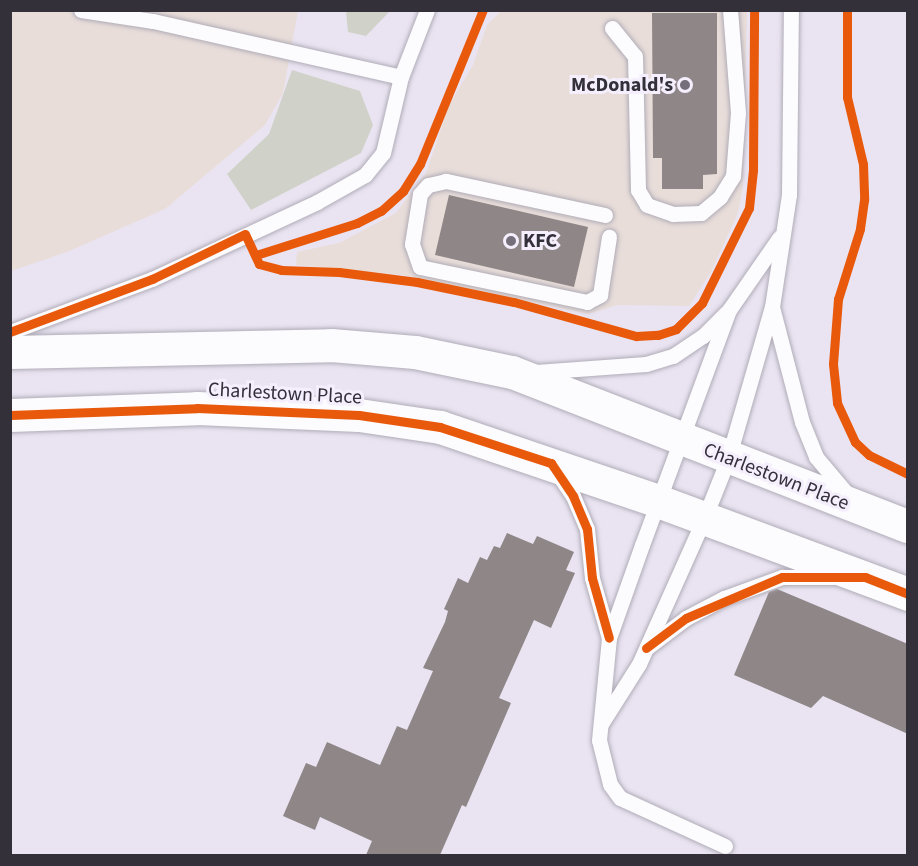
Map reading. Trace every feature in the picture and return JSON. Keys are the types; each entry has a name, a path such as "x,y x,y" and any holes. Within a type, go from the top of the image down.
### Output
{"street":[{"name":"Charlestown Place","path":"10,352 331,345 415,352 512,372 681,441 908,526"},
{"name":"Charlestown Place","path":"10,416 197,408 359,415 440,427 658,501 908,594"}],"lane":[{"path":"81,10 153,21 401,77"},
{"path":"10,332 152,279 317,202 364,175 383,153 401,77 427,10"},
{"path":"612,28 635,56 638,190 646,205 673,214 701,213 720,197 733,176 738,113 730,10"},
{"path":"601,724 646,648 704,519 728,459 772,307 789,195 791,10"},
{"path":"605,215 446,182 428,185 420,194 412,244 420,267 587,302 600,295 609,237"},
{"path":"512,372 613,369 646,364 680,351 703,336 729,310 781,236"},
{"path":"772,307 802,422 816,457 859,508"},
{"path":"725,846 620,798 610,784 603,761 601,724 609,638 729,310"},
{"path":"551,463 573,496 587,529 592,578 609,638"},
{"path":"646,648 686,618 782,577 865,577"}],"shaded area":[{"path":"346,10 390,11 366,36 348,32"},
{"path":"10,11 298,11 283,93 265,125 165,209 67,252 11,271"},
{"path":"501,11 747,11 743,187 738,213 711,272 689,306 618,305 588,314 402,275 296,265 297,252 339,243 396,213 426,173 449,105 473,65 487,25"},
{"path":"292,70 360,91 373,125 361,153 251,210 227,174 269,134"}],"building":[{"name":"McDonald's","path":"652,13 717,13 717,174 703,175 703,189 662,189 662,158 653,158"},
{"name":"KFC","path":"449,195 588,227 574,287 435,255"},
{"path":"507,533 533,544 537,536 574,552 566,570 575,573 551,628 534,620 499,698 511,703 466,807 462,805 440,855 366,855 372,841 320,817 315,830 283,816 306,763 316,767 327,742 380,765 397,726 407,730 433,671 423,668 445,622 448,611 444,609 458,578 468,583 480,557 487,560 494,546 500,548"},
{"path":"777,589 908,644 908,734 823,696 811,708 734,675 769,592"}],"cycle path":[{"path":"256,255 357,223 381,211 403,191 420,164 483,10"},
{"path":"10,332 152,279 245,234 259,264 281,270 339,272 417,282 514,302 636,336 658,335 676,329 702,303 749,208 753,170 754,10"},
{"path":"847,10 847,97 863,164 864,200 860,229 838,299 833,364 837,403 855,442 869,455 908,474"},
{"path":"10,415 197,408 359,415 440,427 551,463 573,496 587,529 592,578 609,638"},
{"path":"646,648 686,618 782,577 865,577 908,594"}],"place":[{"name":"McDonald's","path":"685,85"},
{"name":"KFC","path":"511,241"}]}
